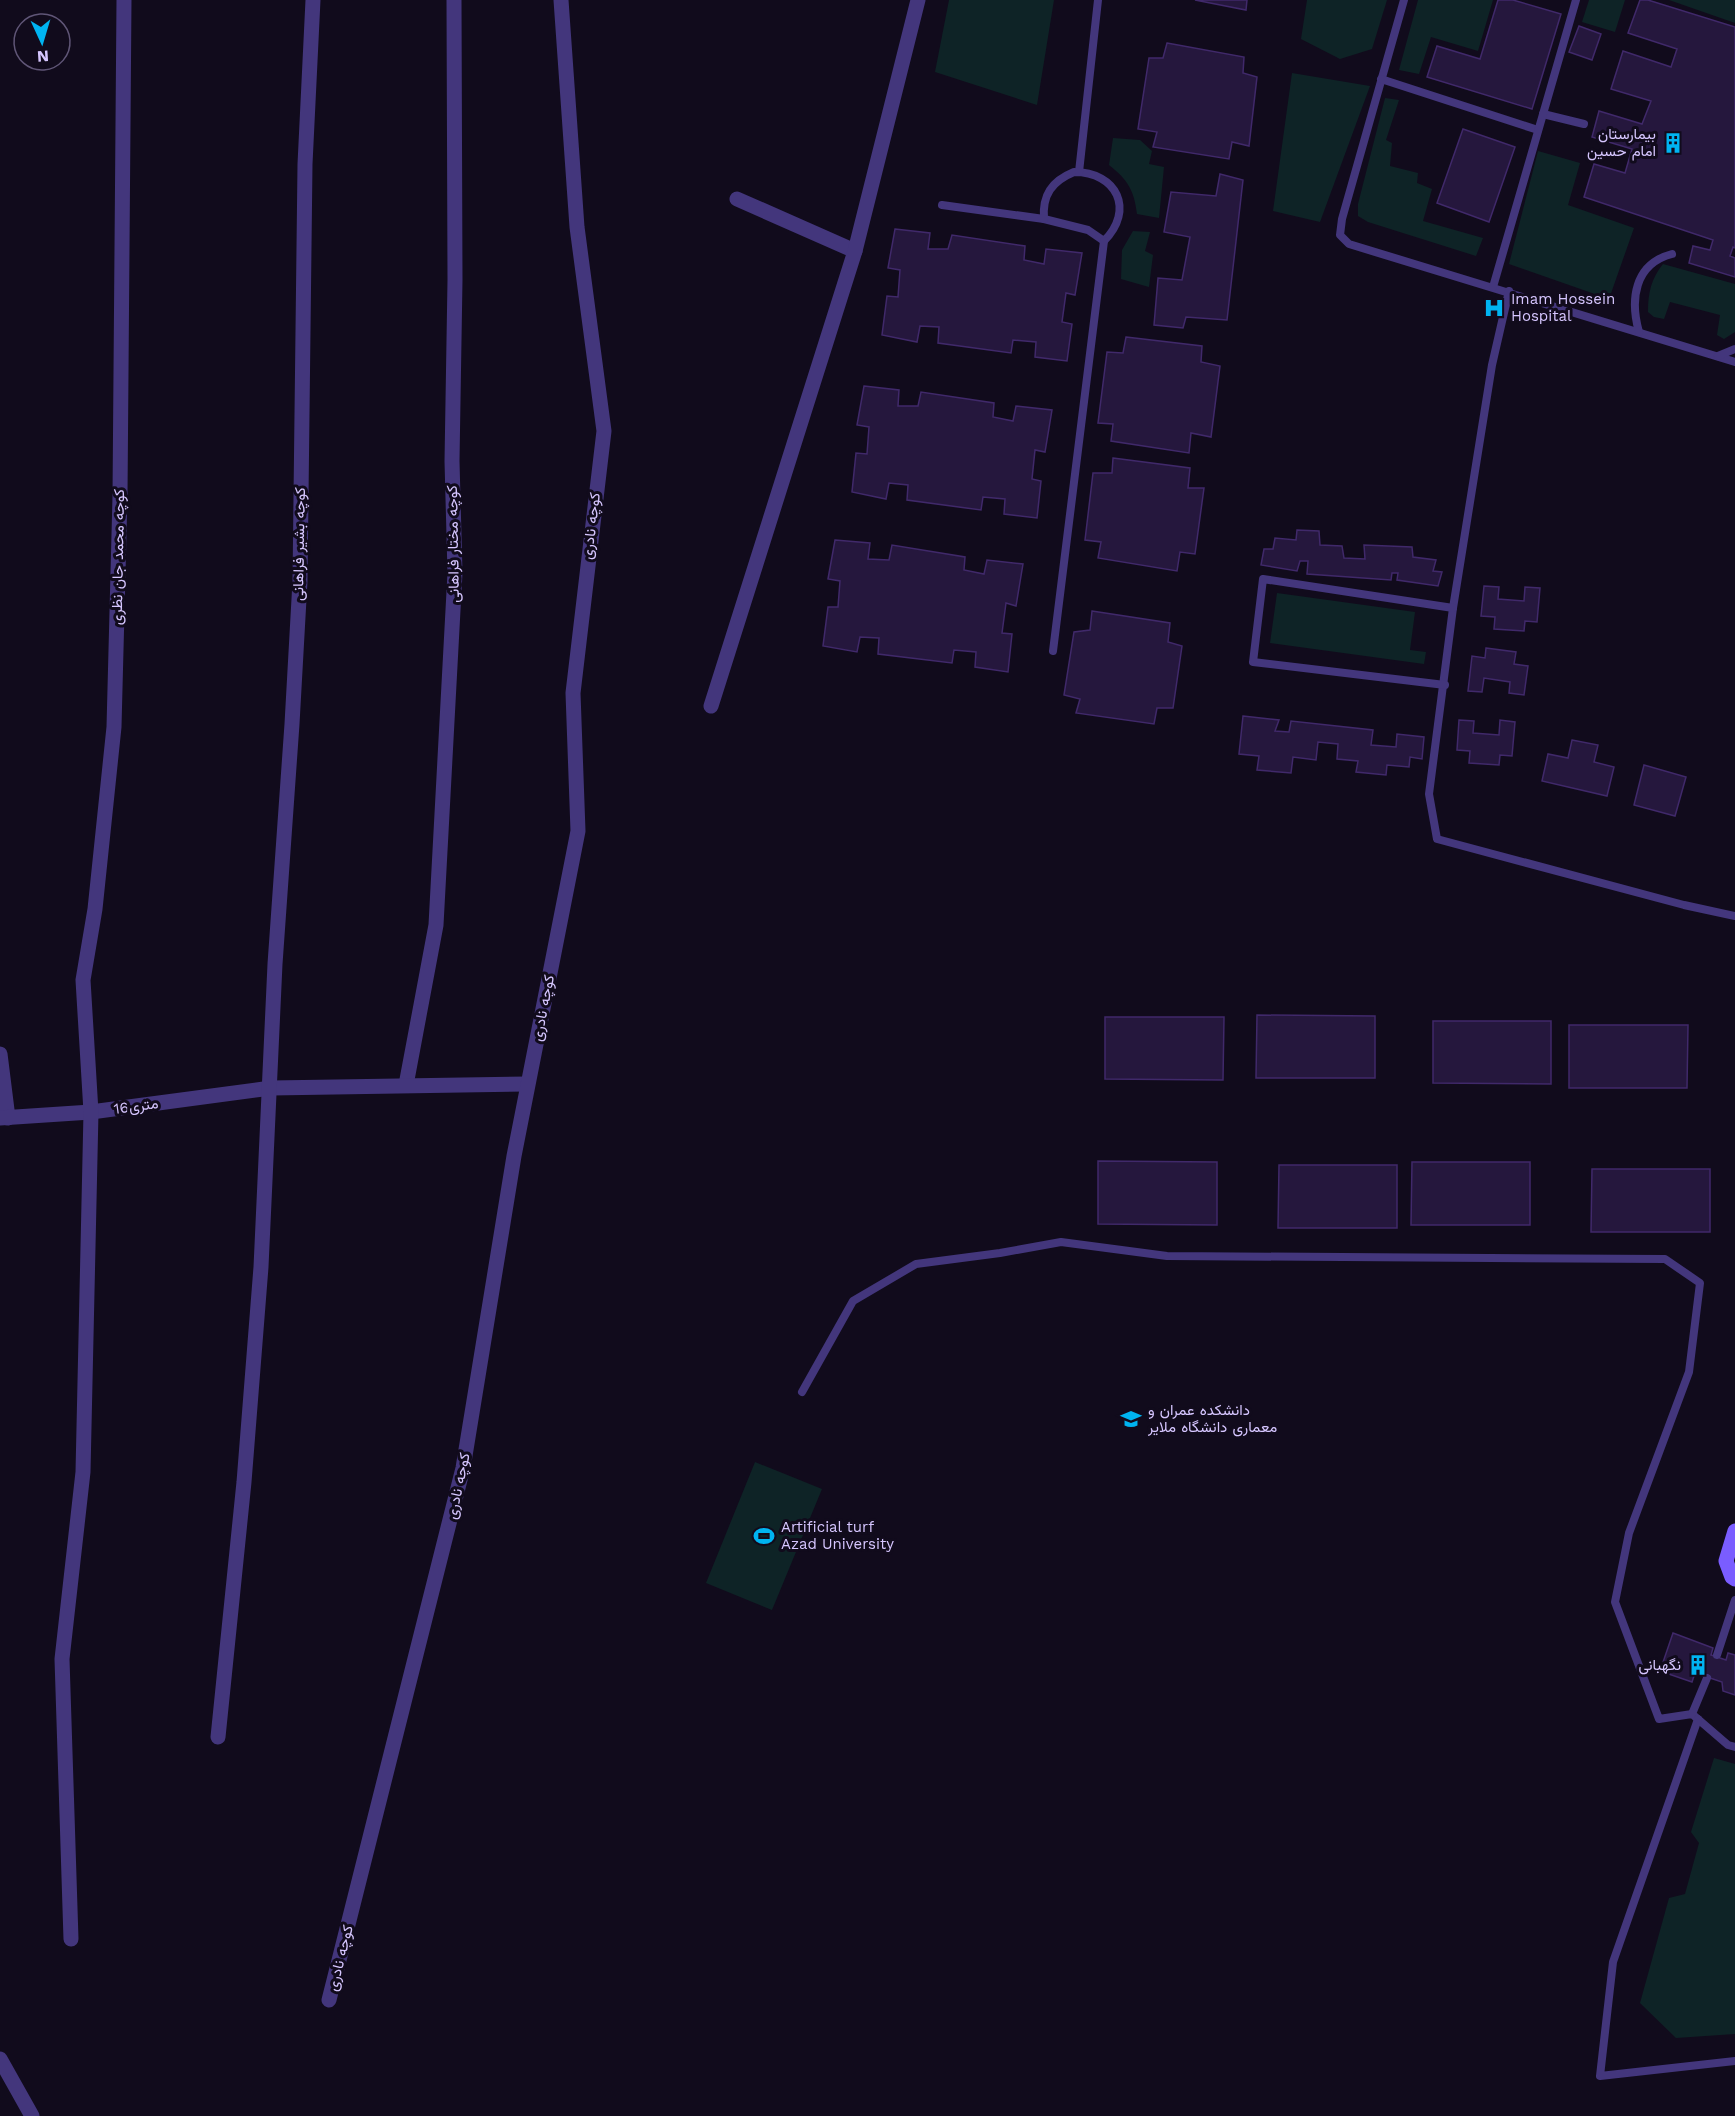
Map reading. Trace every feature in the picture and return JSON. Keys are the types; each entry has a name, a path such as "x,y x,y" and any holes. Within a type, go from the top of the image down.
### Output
{"main road":[{"path":"1735,1531 1726,1561 1735,1579"}],"street":[{"name":"کوچه محمد جان نظری","path":"71,1939 62,1659 82,1472 91,1112 83,980 95,909 114,727 120,496 124,0"},
{"name":"کوچه بشیر فراهانی","path":"218,1737 245,1470 271,1088 275,964 300,581 305,164 313,0"},
{"name":"کوچه مختار فراهانی","path":"406,1085 436,925 454,585 452,461 455,280 454,0"},
{"name":"کوچه نادری","path":"329,2000 463,1467 527,1084 578,831 573,693 604,430 577,227 561,0"},
{"path":"711,705 855,251 918,0"},
{"path":"737,199 855,251"},
{"path":"0,1054 4,1118"},
{"name":"16متری","path":"4,1118 91,1112 271,1088 527,1084"},
{"path":"0,2058 32,2116"}],"lane":[{"path":"1079,172 1098,0"},
{"path":"1404,0 1342,219 1340,235 1349,244 1509,291 1735,362"},
{"path":"1493,287 1576,0"},
{"path":"1381,79 1538,130"},
{"path":"1543,114 1584,124"},
{"path":"1044,219 1043,207 1053,185 1062,177 1079,172 1098,175 1109,183 1120,206 1119,220 1113,232 1104,241 1053,651"},
{"path":"942,205 1044,219 1088,230 1104,241"},
{"path":"1639,332 1634,311 1634,295 1640,280 1648,269 1663,256 1672,254"},
{"path":"1509,291 1492,365 1453,608 1445,685 1429,795 1437,839 1684,905 1735,916"},
{"path":"1718,357 1735,350"},
{"path":"1445,685 1253,662 1263,579 1453,608"},
{"path":"802,1392 853,1302 916,1264 1061,1242 1167,1256 1665,1259 1700,1283 1689,1372 1629,1533 1615,1602 1659,1719 1695,1716 1728,1745 1735,1747"},
{"path":"1717,1655 1735,1600"},
{"path":"1707,1678 1613,1962 1600,2076 1735,2061"}],"green space":[{"path":"949,0 1054,0 1037,105 935,72"},
{"path":"1307,0 1387,0 1372,49 1340,59 1301,39"},
{"path":"1418,0 1493,0 1478,51 1431,37 1419,74 1399,70"},
{"path":"1589,0 1625,0 1615,32 1582,22"},
{"path":"1669,0 1735,0 1735,23"},
{"path":"1292,73 1370,86 1320,222 1273,211"},
{"path":"1385,98 1399,100 1386,140 1392,143 1390,166 1418,173 1417,183 1432,189 1423,221 1483,238 1476,256 1368,222 1358,216 1358,204"},
{"path":"1113,138 1140,140 1152,151 1149,164 1164,167 1159,218 1137,214 1129,186 1109,165"},
{"path":"1538,151 1580,163 1568,205 1634,228 1609,299 1509,264"},
{"path":"1133,231 1150,232 1145,251 1153,255 1149,287 1121,279 1122,250"},
{"path":"1663,264 1735,284 1735,332 1724,339 1717,335 1720,315 1670,302 1664,319 1654,317 1648,312 1651,286"},
{"path":"1277,593 1415,612 1410,650 1426,652 1424,664 1270,643"},
{"name":"Artificial turf Azad University","path":"755,1462 822,1489 772,1610 706,1583"},
{"path":"1714,1758 1735,1764 1735,2034 1676,2038 1640,2003 1669,1898 1685,1894 1699,1843 1691,1832"}],"building":[{"path":"1195,0 1247,0 1246,10"},
{"path":"1498,0 1513,0 1561,14 1532,109 1427,77 1437,46 1480,59"},
{"name":"بیمارستان امام حسین","path":"1640,0 1648,0 1735,27 1735,248 1733,247 1730,256 1735,258 1735,277 1689,263 1693,246 1710,250 1713,240 1584,197 1594,164 1625,173 1632,149 1592,137 1599,111 1642,124 1651,101 1611,89 1623,51 1671,67 1677,49 1628,33"},
{"path":"1579,26 1601,34 1592,60 1569,52"},
{"path":"1167,43 1244,57 1243,73 1257,77 1249,146 1232,142 1229,159 1153,147 1157,132 1138,129 1149,58 1163,58"},
{"path":"1463,129 1515,147 1489,222 1437,203"},
{"path":"1220,174 1243,180 1227,320 1186,317 1183,328 1154,325 1158,278 1182,280 1190,237 1164,232 1171,192 1216,196"},
{"path":"895,229 930,233 928,249 948,249 952,235 1025,246 1024,260 1044,264 1046,249 1082,253 1075,295 1066,293 1062,322 1072,324 1067,361 1035,357 1036,342 1013,340 1011,353 938,343 939,327 920,326 917,342 882,335 887,296 898,297 900,270 888,268"},
{"path":"1126,337 1202,346 1201,362 1220,366 1211,437 1191,433 1189,453 1111,441 1113,424 1098,423 1107,352 1123,353"},
{"path":"864,386 899,390 898,406 918,406 921,392 994,403 993,417 1013,421 1016,406 1052,410 1045,452 1035,450 1032,479 1041,481 1037,518 1004,514 1005,499 983,497 981,510 907,500 908,485 889,483 886,499 852,492 856,453 867,454 869,427 857,425"},
{"path":"1113,458 1190,468 1188,488 1204,488 1195,554 1180,552 1177,571 1098,558 1101,542 1085,540 1093,473 1112,473"},
{"path":"1297,530 1319,531 1320,545 1342,546 1344,558 1365,559 1364,545 1412,547 1413,557 1436,560 1433,571 1442,572 1438,586 1397,580 1398,573 1392,573 1391,580 1307,574 1308,561 1300,561 1297,571 1261,565 1264,549 1273,549 1275,538 1296,540"},
{"path":"835,540 870,543 868,559 889,560 892,545 965,557 964,570 984,574 987,560 1023,564 1016,606 1006,603 1002,633 1012,634 1008,672 975,667 976,652 954,650 952,663 878,654 879,638 860,637 857,652 823,646 828,607 838,607 840,581 828,579"},
{"path":"1484,586 1499,587 1498,599 1524,601 1525,587 1540,588 1537,622 1525,621 1524,631 1494,629 1495,617 1481,616"},
{"path":"1092,611 1170,623 1168,642 1182,646 1173,708 1157,708 1154,724 1076,713 1080,699 1064,695 1074,632 1090,630"},
{"path":"1486,648 1516,652 1514,664 1528,666 1524,695 1509,693 1510,682 1484,678 1482,692 1468,691 1472,656 1485,658"},
{"path":"1243,716 1279,720 1275,731 1289,732 1291,721 1373,730 1371,745 1396,747 1397,734 1424,737 1422,759 1410,757 1409,767 1387,765 1386,775 1356,772 1358,761 1337,759 1338,744 1318,742 1316,760 1293,757 1291,773 1257,770 1259,756 1239,754"},
{"path":"1459,720 1474,721 1473,733 1499,735 1500,720 1515,722 1512,756 1500,755 1499,765 1469,763 1470,751 1457,750"},
{"path":"1572,740 1598,745 1594,762 1614,767 1607,796 1542,781 1548,754 1568,758"},
{"path":"1644,765 1686,777 1675,816 1634,805"},
{"path":"1257,1015 1375,1016 1375,1078 1256,1078"},
{"path":"1105,1017 1224,1017 1223,1080 1105,1079"},
{"path":"1433,1021 1551,1021 1551,1084 1433,1083"},
{"path":"1569,1025 1688,1025 1687,1088 1569,1088"},
{"path":"1098,1161 1217,1162 1217,1225 1098,1224"},
{"path":"1412,1162 1530,1162 1530,1225 1411,1225"},
{"path":"1279,1165 1397,1165 1397,1228 1278,1228"},
{"path":"1592,1169 1710,1169 1710,1232 1591,1232"},
{"name":"نگهبانی","path":"1673,1633 1713,1648 1711,1655 1726,1660 1728,1653 1735,1655 1735,1695 1723,1691 1722,1682 1695,1673 1692,1682 1660,1671"}],"place":[{"name":"بیمارستان امام حسین","path":"1673,143"},
{"name":"Imam Hossein Hospital","path":"1494,308"},
{"name":"دانشکده عمران و معماری دانشگاه ملایر","path":"1131,1419"},
{"name":"Artificial turf Azad University","path":"764,1536"},
{"name":"نگهبانی","path":"1698,1665"}]}
